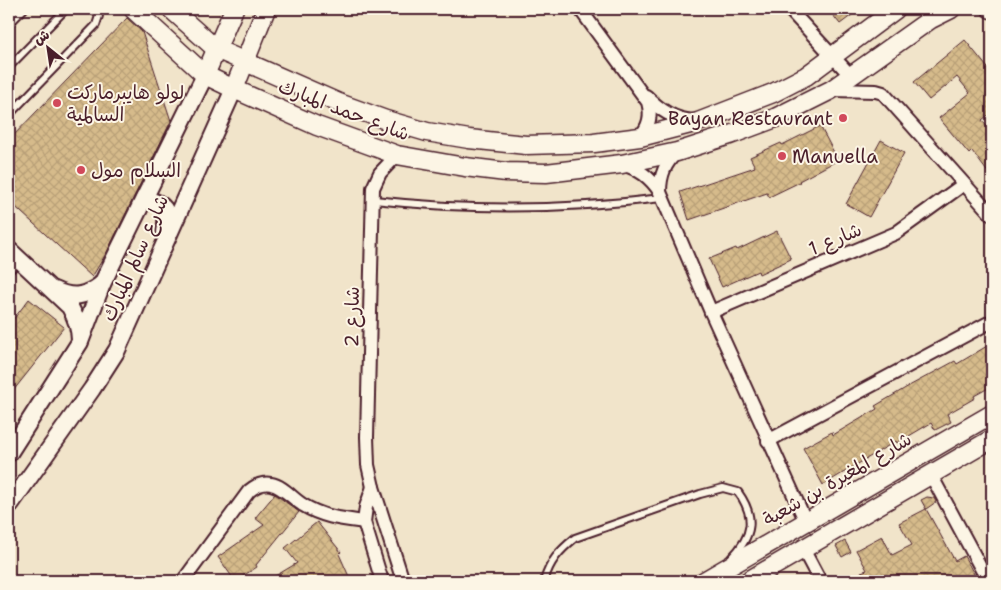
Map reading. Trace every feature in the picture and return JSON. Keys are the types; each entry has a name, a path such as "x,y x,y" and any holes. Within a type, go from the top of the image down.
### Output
{"main road":[{"name":"شارع حمد المبارك","path":"133,9 205,75 317,126 397,154 465,167 506,172 546,172 622,164 677,152 773,120 831,90 931,19 951,9"},
{"name":"شارع حمد المبارك","path":"171,9 216,49 339,103 427,132 526,145 594,143 640,137 698,122 773,93 806,76 896,9"},
{"name":"شارع سالم المبارك","path":"205,75 234,9"},
{"name":"شارع سالم المبارك","path":"234,89 266,9"},
{"name":"شارع المغيرة بن شعبة","path":"708,579 992,414"},
{"path":"748,581 992,439"}],"street":[{"path":"580,9 648,102 650,121 640,137"},
{"path":"789,9 851,76"},
{"name":"شارع سالم المبارك","path":"9,453 80,342 102,284 205,75"},
{"name":"شارع سالم المبارك","path":"9,506 92,389 117,350 234,89"},
{"path":"831,90 876,91 883,93 992,215"},
{"path":"644,94 668,114 682,120 698,122"},
{"path":"661,195 660,179 665,167 677,152"},
{"name":"شارع 2","path":"397,154 376,180 373,188 367,437 368,465 373,487 403,581"},
{"path":"622,164 648,176 661,195 710,312 806,522"},
{"name":"شارع 1","path":"710,312 896,233 964,184"},
{"path":"144,199 160,203 166,211 167,220 162,250"},
{"path":"12,258 52,289 70,307 80,330 80,342"},
{"path":"52,289 65,295 78,296 91,292 102,284"},
{"path":"768,441 992,322"},
{"path":"931,475 988,581"},
{"path":"183,581 249,491 261,484 275,485 304,506 323,515 364,522"},
{"name":"شارع 2","path":"373,487 366,507 364,522 382,581"},
{"path":"803,549 820,581"}],"lane":[{"path":"9,24 24,9"},
{"path":"9,67 66,9"},
{"path":"9,115 96,25 99,16 94,9"},
{"path":"374,200 442,207 512,209 587,206 661,195"},
{"path":"544,581 552,561 575,538 700,494 723,488 738,492 744,500 750,516 749,534 737,552 708,579"}],"building":[{"path":"828,9 860,9 840,24"},
{"name":"السلام مول","path":"127,18 142,32 171,121 107,252 92,277 9,201 9,140"},
{"path":"965,40 992,73 992,112 982,120 992,133 992,178 972,151 969,154 939,118 970,93 957,77 929,100 914,82"},
{"path":"820,126 838,160 769,197 767,193 689,220 680,192 755,167 750,157 781,143 782,145"},
{"path":"881,140 904,153 869,217 846,204"},
{"path":"777,231 791,259 759,274 758,271 722,287 709,259 736,248 737,250"},
{"path":"29,299 64,327 9,396 9,325"},
{"path":"992,343 992,386 947,414 951,422 935,430 931,423 897,443 896,441 823,485 803,448 832,432 833,435 877,409 875,406 909,386 955,361 957,364"},
{"path":"275,494 299,512 256,565 257,567 235,581 218,557 264,525 255,518"},
{"path":"927,497 934,498 936,502 926,509 921,500"},
{"path":"926,509 955,561 964,556 978,581 866,581 861,572 867,570 856,550 882,536 892,555 912,545 899,523"},
{"path":"317,522 341,552 339,554 351,581 267,581 297,563 285,548"},
{"path":"845,541 851,552 842,557 836,546"}],"place":[{"name":"لولو هايبرماركت السالمية","path":"57,103"},
{"name":"Bayan Restaurant","path":"843,118"},
{"name":"Manuella","path":"782,156"},
{"name":"السلام مول","path":"81,170"}]}
